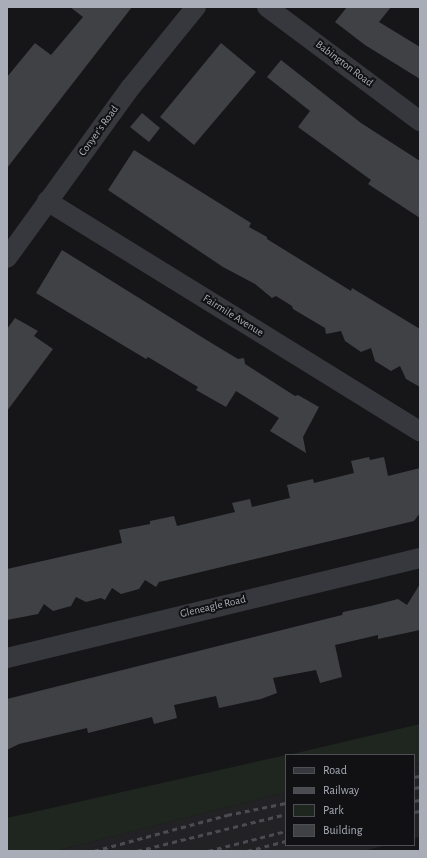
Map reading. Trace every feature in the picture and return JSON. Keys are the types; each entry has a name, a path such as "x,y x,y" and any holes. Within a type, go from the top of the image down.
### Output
{"street":[{"name":"Conyer's Road","path":"7,258 131,87 196,7"},
{"name":"Babington Road","path":"268,7 420,121"},
{"name":"Fairmile Avenue","path":"47,201 420,431"},
{"name":"Gleneagle Road","path":"7,658 420,558"}],"shaded area":[{"path":"420,763 420,837 415,838 415,764"},
{"path":"285,792 285,846 383,846 363,851 56,851"}],"green space":[{"path":"420,724 420,763 415,764 415,754 292,754"},
{"path":"285,755 285,792 56,851 7,851 7,818"}],"building":[{"path":"70,7 132,7 7,168 7,77 35,43 51,55 83,17"},
{"path":"347,7 391,7 379,22 420,47 420,79 365,45 335,22"},
{"path":"221,43 256,72 194,145 160,117"},
{"path":"281,60 361,123 420,161 420,218 368,184 371,180 298,127 310,111 267,77"},
{"path":"142,113 160,128 149,142 130,127"},
{"path":"134,150 251,223 249,227 267,237 267,239 351,291 352,288 420,329 420,387 406,379 400,366 391,371 375,361 371,348 361,352 345,341 341,331 326,334 325,328 293,309 292,306 276,296 272,298 255,284 223,267 108,190"},
{"path":"62,250 238,359 244,358 245,364 295,396 298,395 319,407 303,437 306,453 270,431 279,418 236,391 226,407 196,390 198,387 148,357 146,359 36,293"},
{"path":"15,318 38,331 34,336 53,349 7,411 7,329"},
{"path":"369,457 370,460 384,457 388,476 420,468 420,513 414,521 159,582 156,587 145,580 139,589 121,594 112,588 105,600 101,598 86,602 76,597 71,606 53,611 44,604 38,614 7,620 7,569 122,543 119,530 150,524 150,521 174,516 177,526 235,512 232,503 250,499 252,507 290,498 287,485 313,479 314,483 354,473 351,461"},
{"path":"420,584 420,630 378,639 378,635 335,645 342,677 320,683 316,670 273,678 277,693 261,699 219,708 216,696 174,705 177,718 154,724 152,717 88,733 87,728 19,744 7,750 7,699 342,615 343,612 398,599 407,605"}],"railway":[{"path":"415,777 420,776"},
{"path":"415,788 420,787"},
{"path":"415,801 420,800"},
{"path":"94,851 227,815 285,803"},
{"path":"415,812 420,811"},
{"path":"137,851 285,814"},
{"path":"208,851 285,831"},
{"path":"247,851 285,841"}]}
